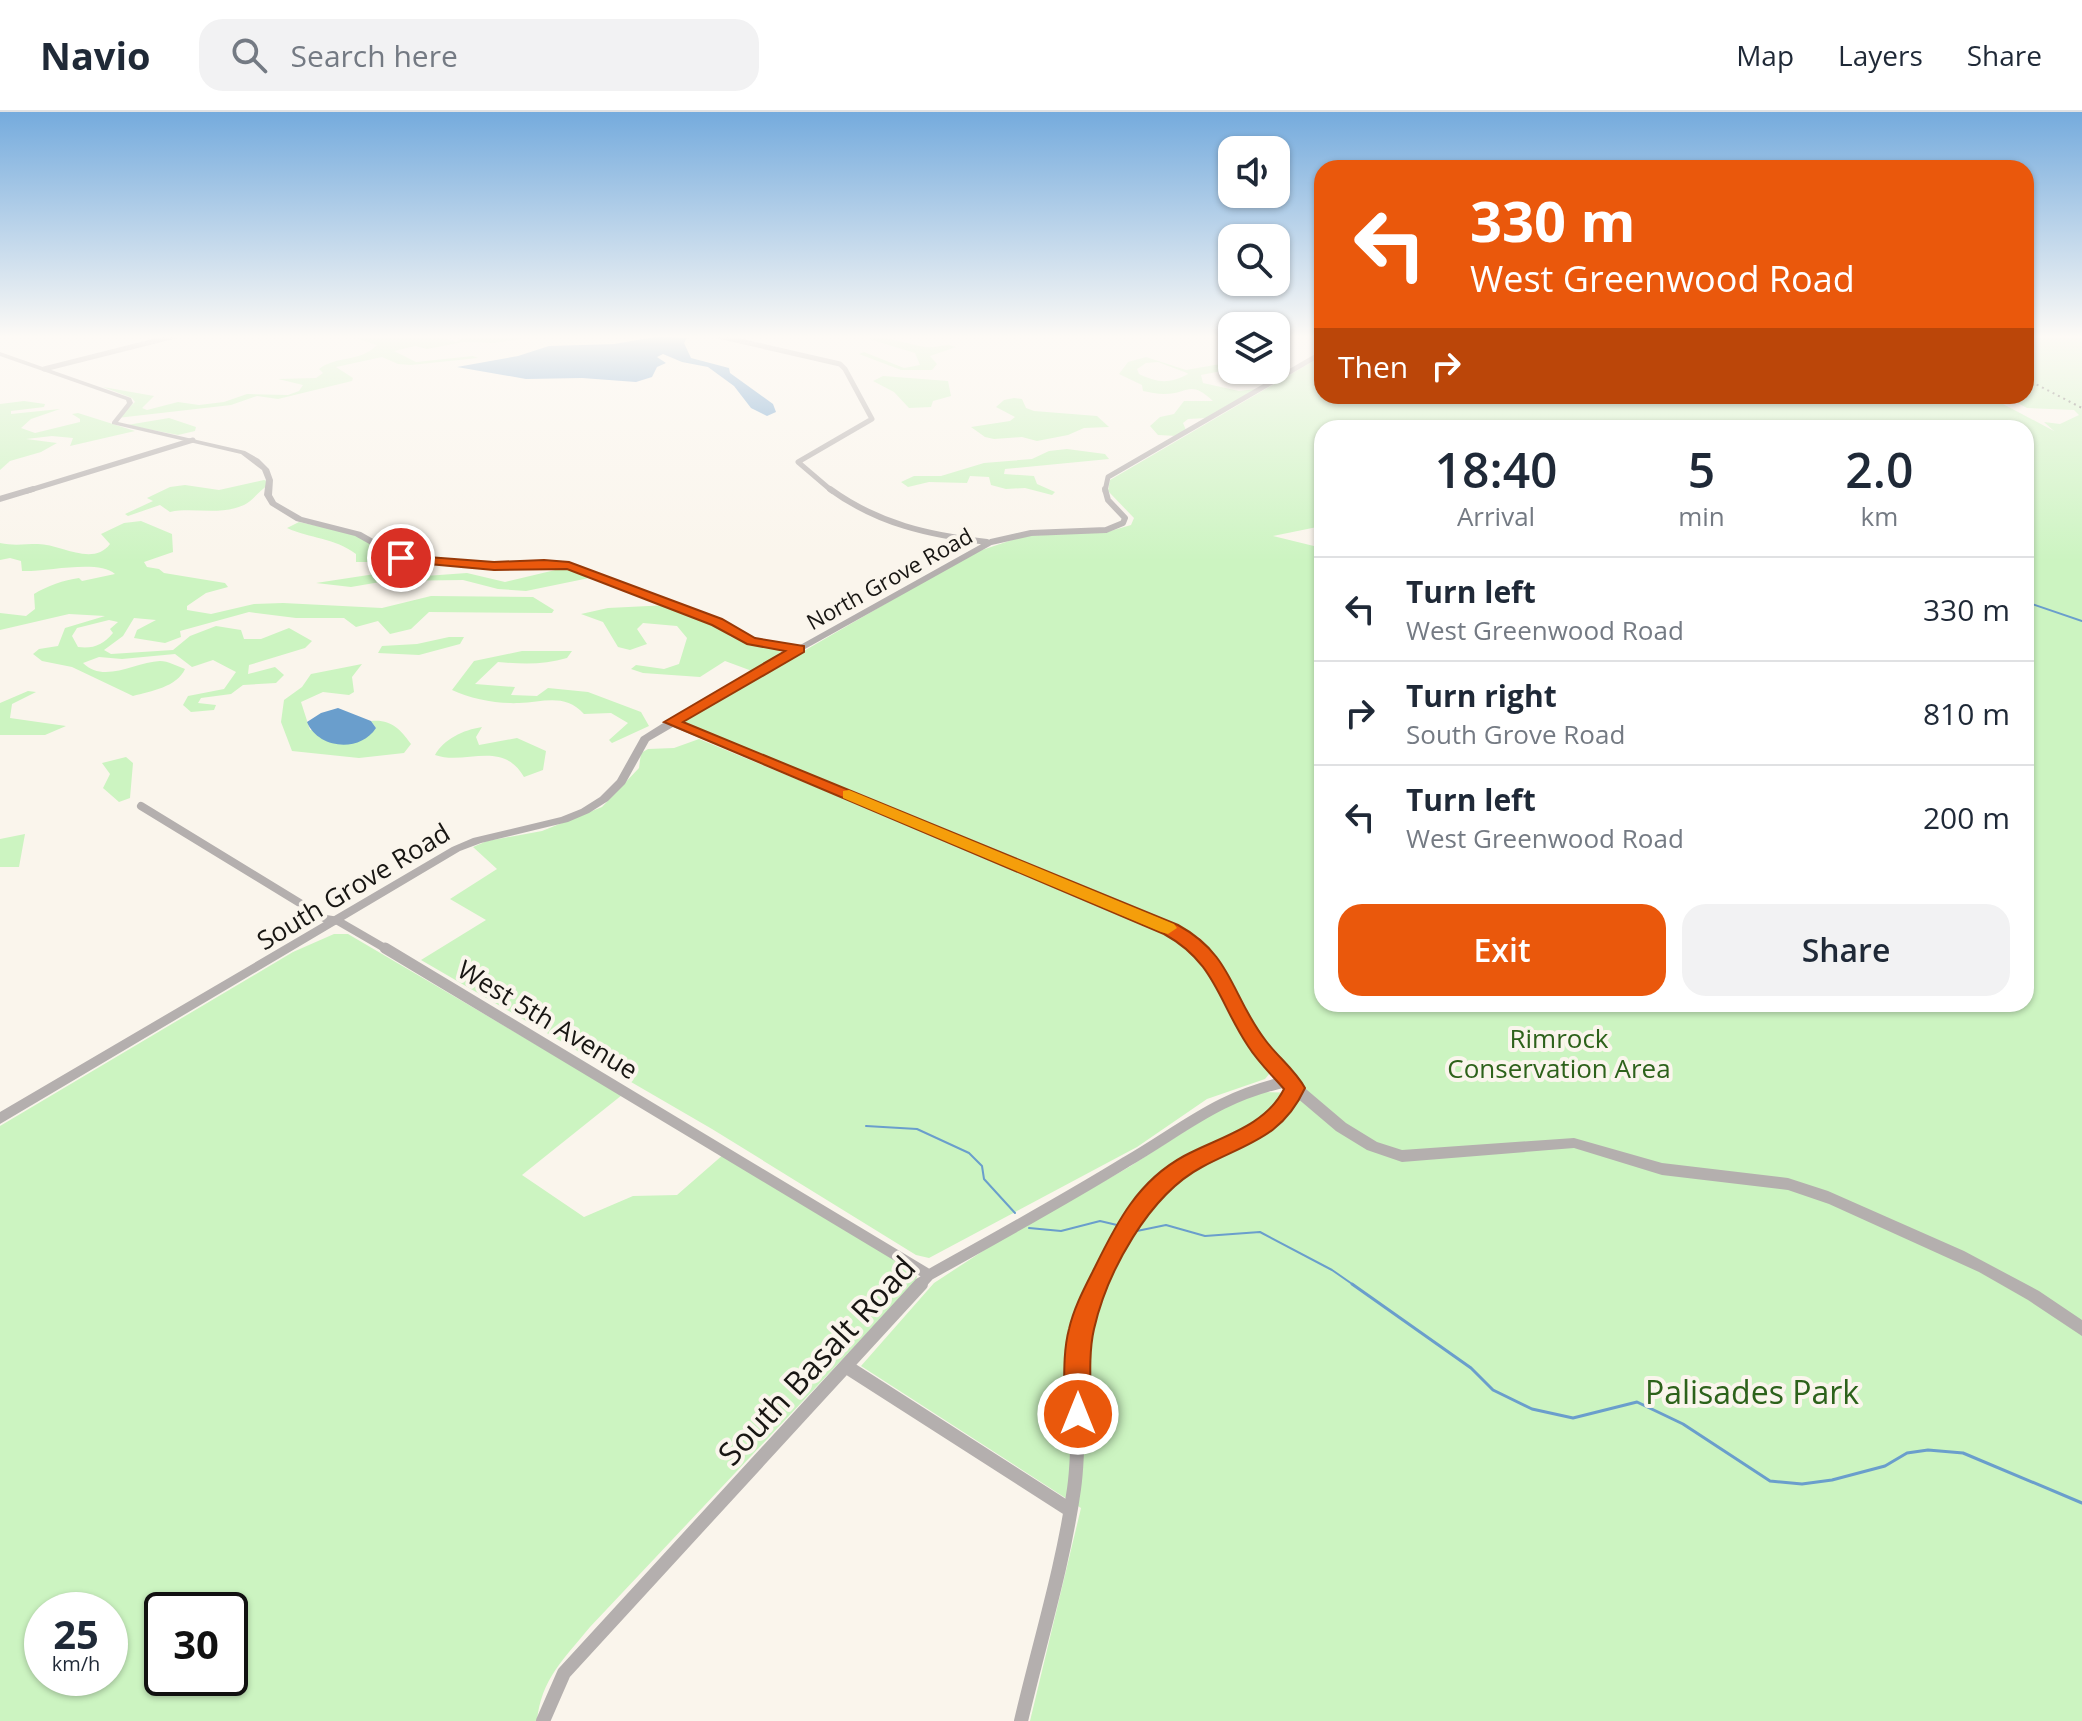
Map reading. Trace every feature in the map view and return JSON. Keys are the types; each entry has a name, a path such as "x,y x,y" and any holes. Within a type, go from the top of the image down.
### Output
{"street":[{"path":"122,411 112,421 114,423 229,447 254,457 272,480 268,495 287,512 318,526 358,534 401,558 494,566 544,563 569,566 717,622 751,641 799,649"},
{"path":"866,411 872,419 798,462 814,478 846,500 913,531 991,542"},
{"name":"North Grove Road","path":"799,649 991,542 1031,533 1080,533 1115,528 1125,518 1103,491 1108,477 1222,411"},
{"path":"0,499 193,440"},
{"name":"South Grove Road","path":"0,1119 478,838 533,830 562,822 589,809 623,780 635,751 645,739 799,649"},
{"path":"671,722 904,817 1193,941 1209,957 1256,1043 1292,1085 1341,1127 1372,1146 1402,1156 1574,1143 1600,1147 1659,1168 1688,1174 1747,1176 1793,1185 1986,1266 2048,1302 2082,1329"},
{"name":"West 5th Avenue","path":"141,806 326,919 338,921 486,1006 929,1275"},
{"path":"1021,1721 1070,1510 1075,1478 1080,1332 1090,1301 1131,1217 1166,1179 1192,1162 1261,1128 1285,1108 1292,1085"},
{"name":"South Basalt Road","path":"543,1721 564,1673 929,1275 1127,1162 1208,1109 1251,1089 1292,1085"},
{"path":"847,1367 1070,1510"}],"green space":[{"path":"0,411 11,411 11,414 54,411 31,419 21,428 35,433 80,422 72,414 78,413 135,431 70,446 73,438 52,436 26,439 57,443 41,452 10,461 0,470"},
{"path":"125,411 178,411 117,418"},
{"path":"1004,411 1097,416 1109,427 1084,428 1068,435 1037,441 1022,437 994,439 971,427 1010,421 1015,417"},
{"path":"1176,411 1219,411 1207,418 1188,419 1183,423 1186,430 1177,436 1158,435 1150,426 1160,417"},
{"name":"Palisades Park","path":"1228,411 2016,411 2033,420 1314,420 1314,528 1273,536 1314,546 1314,1012 2034,1012 2034,420 2054,431 2044,422 2060,424 2079,415 2075,411 2082,411 2082,1721 1030,1721 1081,1508 861,1366 934,1283 989,1247 1129,1167 1232,1101 1261,1092 1307,1093 1266,1046 1219,960 1199,937 684,724 685,720 973,553 1024,536 1107,532 1131,525 1134,518 1108,491 1110,480"},
{"path":"169,418 196,427 195,431 178,435 127,425"},
{"path":"1067,449 1105,454 1109,459 1005,469 1004,474 1034,476 1037,484 1055,492 1052,495 1025,488 1006,489 991,485 989,477 970,476 967,483 929,482 908,487 901,482 914,476 941,476 984,463 1032,459 1049,451"},
{"path":"264,480 270,482 269,485 248,503 235,508 170,512 160,505 128,516 125,514 153,501 147,498 170,487 185,485 219,490"},
{"path":"141,521 172,534 173,552 144,562 147,567 164,573 225,583 228,587 206,593 187,606 187,610 211,614 254,604 283,603 382,608 431,596 533,597 554,610 552,613 429,612 411,629 390,634 378,621 356,627 344,618 296,618 249,612 180,631 181,637 165,643 134,638 137,630 156,620 134,618 123,636 104,650 111,654 173,650 190,636 216,626 241,630 244,639 261,639 289,628 312,641 305,648 249,665 248,674 275,667 284,675 276,683 243,685 231,694 201,698 198,703 216,705 214,710 191,712 183,705 188,696 224,689 236,672 213,660 192,667 175,654 122,659 99,657 83,663 100,672 160,661 185,669 170,684 133,696 72,667 42,661 33,654 39,649 58,646 65,628 105,616 69,614 0,630 0,613 26,616 35,609 34,594 44,588 73,579 82,581 115,574 97,567 22,571 21,561 10,558 0,560 0,543 47,545 76,553 95,554 110,544 101,534 124,523","holes":["109,620 118,622 110,629 113,633 93,647 78,647 72,636 77,628"]},
{"path":"299,522 355,534 388,555 372,562 356,562 356,554 347,548 287,528"},
{"path":"568,567 594,577 526,591 498,589 463,580 386,581 351,587 316,583 375,574 425,576 467,573 505,582"},
{"path":"669,605 717,625 731,637 779,649 781,653 752,671 725,661 700,677 643,673 631,669 636,665 664,669 679,664 687,638 677,626 643,623 637,629 647,644 630,650 618,647 603,622 581,614 608,608"},
{"path":"464,637 460,644 419,655 378,653 382,646 417,644"},
{"path":"522,651 572,651 567,658 550,662 498,662 475,684 515,687 511,695 537,696 548,688 588,692 641,712 649,726 612,743 609,740 628,723 611,713 584,714 569,703 554,700 494,702 452,690 474,661"},
{"path":"362,664 352,677 354,692 349,695 323,692 301,702 310,730 376,728 371,721 390,723 411,744 404,753 359,758 292,751 281,722 284,700 302,687 311,674"},
{"path":"28,691 36,692 12,704 10,718 66,726 45,735 0,735 0,703"},
{"path":"482,727 476,737 479,745 517,738 546,751 543,770 524,777 505,759 494,756 447,758 435,755 443,744 455,736"},
{"path":"699,739 1166,931 1203,958 1229,1001 1248,1042 1268,1066 1270,1073 1265,1079 1207,1099 1137,1147 929,1258 916,1255 712,1129 421,960 486,920 450,899 497,869 473,847 487,841 542,831 602,807 639,768 641,753 648,749 674,748"},
{"path":"126,757 133,763 130,798 119,802 103,788 110,774 102,763"},
{"path":"25,834 19,867 0,867 0,839"},
{"path":"334,934 348,934 622,1095 522,1175 584,1217 633,1196 677,1195 724,1154 914,1270 917,1276 916,1281 590,1627 549,1681 537,1721 0,1721 0,1126 293,952"}],"water":[{"path":"757,411 776,411 767,416"},
{"path":"338,708 371,721 376,728 369,736 350,744 320,738 307,722 321,713"}],"waterway":[{"path":"2034,605 2082,621"},
{"path":"866,1126 917,1129 969,1153 982,1166 984,1179 1015,1213"},
{"path":"1029,1228 1061,1231 1100,1221 1117,1225"},
{"path":"1132,1232 1166,1225 1205,1236 1260,1232 1332,1270 1355,1286"},
{"path":"1352,1284 1471,1368 1493,1390 1532,1409 1573,1418 1637,1402 1683,1424 1770,1481 1802,1484 1832,1480 1885,1466 1907,1453 1928,1450 1963,1453 2082,1503"}],"slow traffic":[{"path":"849,795 1168,928"}],"route":[{"path":"401,558 494,566 544,563 569,566 686,609 717,622 737,636 768,645 799,649 671,722 1171,930 1193,941 1209,957 1256,1043 1295,1088 1285,1108 1261,1128 1192,1162 1166,1179 1131,1217 1090,1301 1080,1332 1078,1414"}],"park label":[{"name":"Rimrock Conservation Area","path":"1559,1053"}]}
